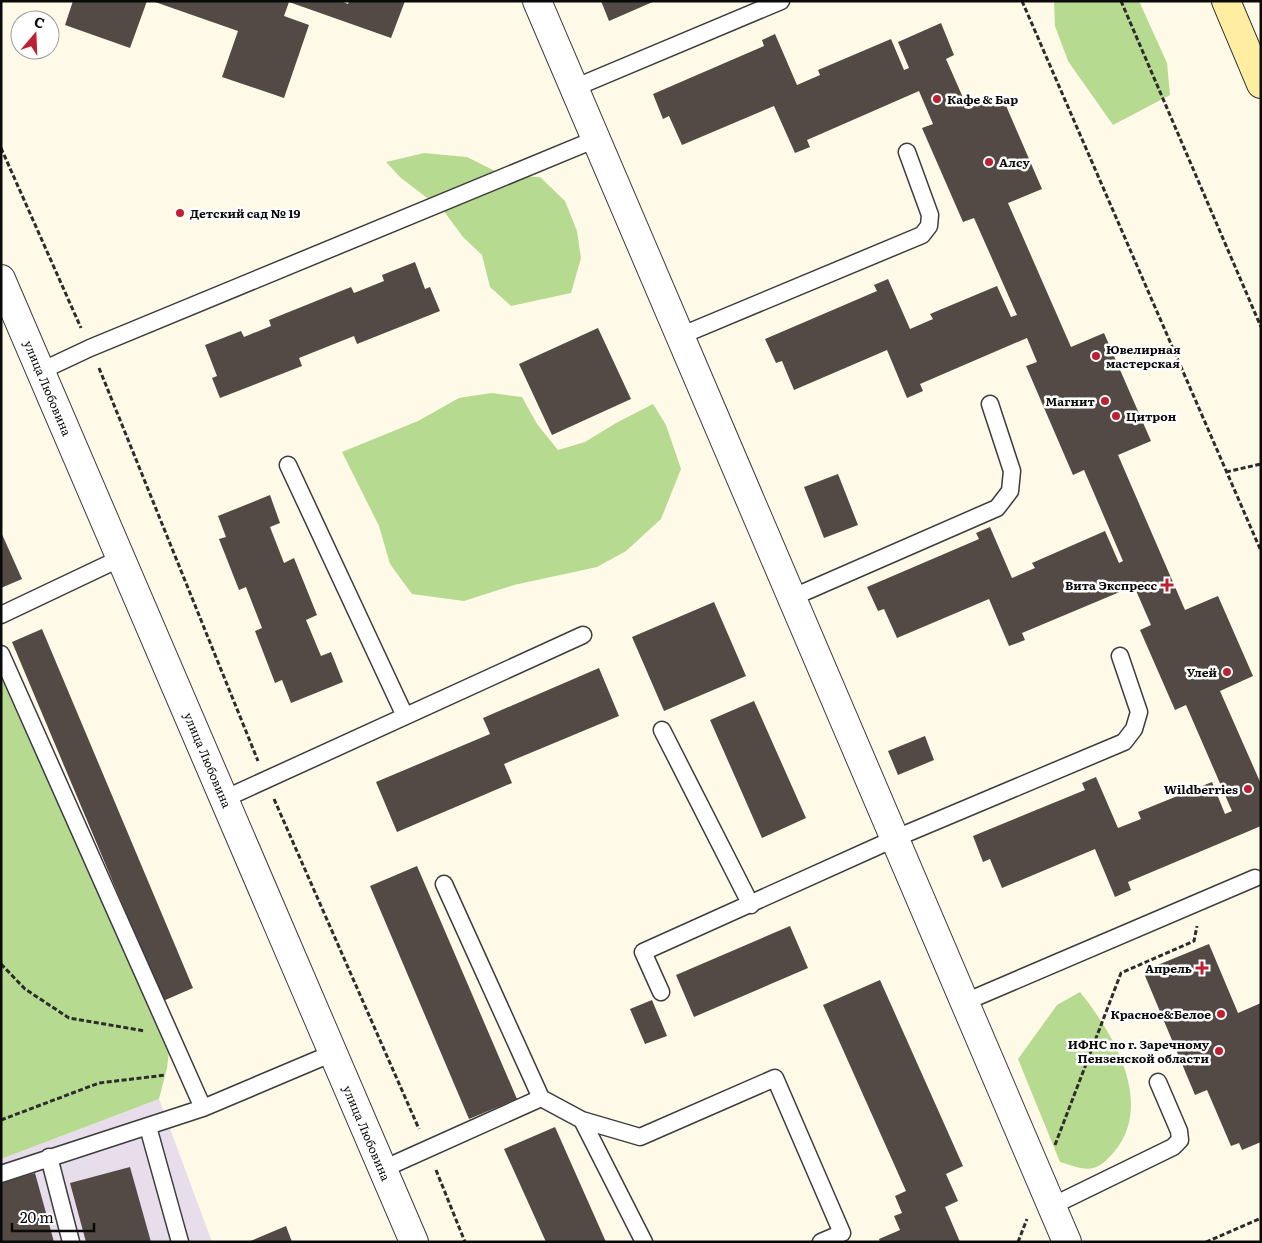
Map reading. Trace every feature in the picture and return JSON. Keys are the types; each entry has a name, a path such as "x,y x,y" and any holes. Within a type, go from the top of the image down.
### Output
{"main road":[{"path":"1226,1 1261,84"}],"street":[{"path":"538,1 1067,1242"},
{"name":"улица Любовина","path":"1,279 414,1242"}],"lane":[{"path":"574,88 781,1"},
{"path":"41,371 90,348 596,139"},
{"path":"680,336 922,235 928,226 930,215 907,152"},
{"path":"791,598 997,508 1010,491 1012,471 990,404"},
{"path":"288,465 405,716"},
{"path":"1,615 121,558"},
{"path":"224,799 583,635"},
{"path":"1,654 203,1108"},
{"path":"660,992 643,952 896,838 1124,742 1134,728 1139,712 1120,656"},
{"path":"662,730 750,905"},
{"path":"965,1002 1255,878"},
{"path":"444,884 541,1098 582,1120 640,1137 775,1078 842,1233 821,1242"},
{"path":"1,1174 203,1108 333,1053"},
{"path":"1047,1194 1173,1147 1180,1140 1179,1131 1158,1082"},
{"path":"382,1169 541,1098"},
{"path":"582,1120 644,1242"},
{"path":"148,1127 180,1242"},
{"path":"49,1157 71,1242"}],"path":[{"path":"1022,1 1261,552"},
{"path":"1121,1 1261,327"},
{"path":"1,148 90,348 265,780 428,1149 465,1242"},
{"path":"1226,472 1261,464"},
{"path":"1018,1242 1047,1194 1121,973 1194,941 1198,923"},
{"path":"1,964 25,989 69,1018 171,1036"},
{"path":"1,1120 99,1083 187,1073"},
{"path":"1206,1242 1261,1218"}],"shaded area":[{"path":"159,1099 212,1242 1,1242 1,1159"}],"green space":[{"path":"1054,1 1139,1 1167,63 1170,95 1113,125 1068,61 1055,26"},
{"path":"424,153 467,157 505,176 540,177 565,201 577,231 581,258 571,293 511,306 490,287 482,255 463,237 443,210 401,178 386,162"},
{"path":"491,393 522,397 537,424 558,450 585,442 653,404 666,425 681,469 661,519 626,551 597,567 514,585 464,601 412,594 390,564 379,526 342,452 418,421 459,398"},
{"path":"1,657 171,1036 167,1068 159,1099 1,1159"},
{"path":"1080,992 1105,1027 1116,1048 1125,1069 1130,1091 1131,1112 1126,1133 1114,1152 1107,1159 1090,1169 1060,1162 1018,1059 1057,1005"}],"building":[{"path":"73,1 147,1 130,48 65,25"},
{"path":"341,1 348,4 349,1 405,1 391,38 289,2 284,16 309,25 284,98 222,77 238,31 155,2"},
{"path":"601,1 655,1 609,21"},
{"path":"941,23 954,55 946,59 968,109 1001,94 1042,189 1008,203 1071,347 1104,333 1151,441 1118,455 1185,610 1218,596 1253,676 1220,691 1261,784 1261,826 1128,882 1131,890 1115,897 1095,849 1002,888 990,859 983,862 973,836 1085,790 1082,783 1096,777 1118,828 1141,819 1138,812 1212,782 1225,814 1232,811 1186,705 1175,710 1140,630 1151,625 1134,586 1022,633 1025,640 1009,646 989,599 897,638 884,609 878,611 867,587 979,539 976,533 990,527 1012,578 1035,568 1032,563 1105,531 1119,563 1123,561 1084,470 1073,475 1026,366 1037,362 1027,338 920,384 923,391 907,398 887,350 794,390 782,361 776,363 765,339 877,291 874,285 888,279 910,329 933,319 930,314 997,286 1011,317 1017,315 974,218 963,222 922,128 933,124 919,91 807,140 810,147 795,153 774,106 682,145 669,116 663,119 653,94 764,46 762,40 775,34 797,85 820,75 818,70 891,39 904,70 909,68 898,42"},
{"path":"415,262 425,289 430,287 440,311 357,344 354,336 299,358 302,366 220,398 212,378 217,376 205,345 241,331 244,337 271,326 269,320 351,287 354,293 384,281 382,275"},
{"path":"598,328 631,399 552,435 519,364"},
{"path":"838,474 858,525 824,538 804,487"},
{"path":"270,495 280,523 270,527 284,563 294,558 317,615 306,620 321,656 331,652 343,682 291,703 282,680 275,683 255,631 262,628 246,587 239,590 219,539 226,537 218,516"},
{"path":"1,532 22,579 1,588"},
{"path":"714,602 746,676 664,711 632,637"},
{"path":"42,629 193,988 163,1001 12,642"},
{"path":"599,668 619,716 504,764 512,783 397,832 376,782 490,734 483,718"},
{"path":"754,701 806,818 762,838 710,720"},
{"path":"925,736 934,760 898,775 888,751"},
{"path":"417,866 517,1099 469,1119 370,886"},
{"path":"790,926 808,968 694,1017 676,975"},
{"name":"ИФНС по г. Заречному Пензенской области","path":"1209,944 1238,1013 1261,1003 1261,1142 1242,1150 1239,1143 1231,1146 1207,1090 1195,1095 1143,971"},
{"path":"880,980 963,1166 946,1174 958,1201 945,1207 960,1242 880,1242 879,1239 900,1230 894,1216 902,1213 895,1196 906,1191 823,1005"},
{"path":"652,1000 667,1036 645,1044 630,1009"},
{"path":"555,1127 606,1242 546,1242 504,1149"},
{"path":"130,1167 151,1242 86,1242 70,1183"},
{"path":"35,1173 54,1242 2,1242 1,1182"},
{"path":"286,1226 292,1242 248,1242"}],"place":[{"name":"Кафе & Бар","path":"937,99"},
{"name":"Алсу","path":"989,162"},
{"name":"Детский сад № 19","path":"180,213"},
{"name":"Ювелирная мастерская","path":"1096,356"},
{"name":"Магнит","path":"1105,401"},
{"name":"Цитрон","path":"1116,416"},
{"name":"Вита Экспресс","path":"1167,585"},
{"name":"Улей","path":"1227,672"},
{"name":"Wildberries","path":"1248,789"},
{"name":"Апрель","path":"1202,968"},
{"name":"Красное&Белое","path":"1221,1014"},
{"name":"ИФНС по г. Заречному Пензенской области","path":"1219,1051"}]}
